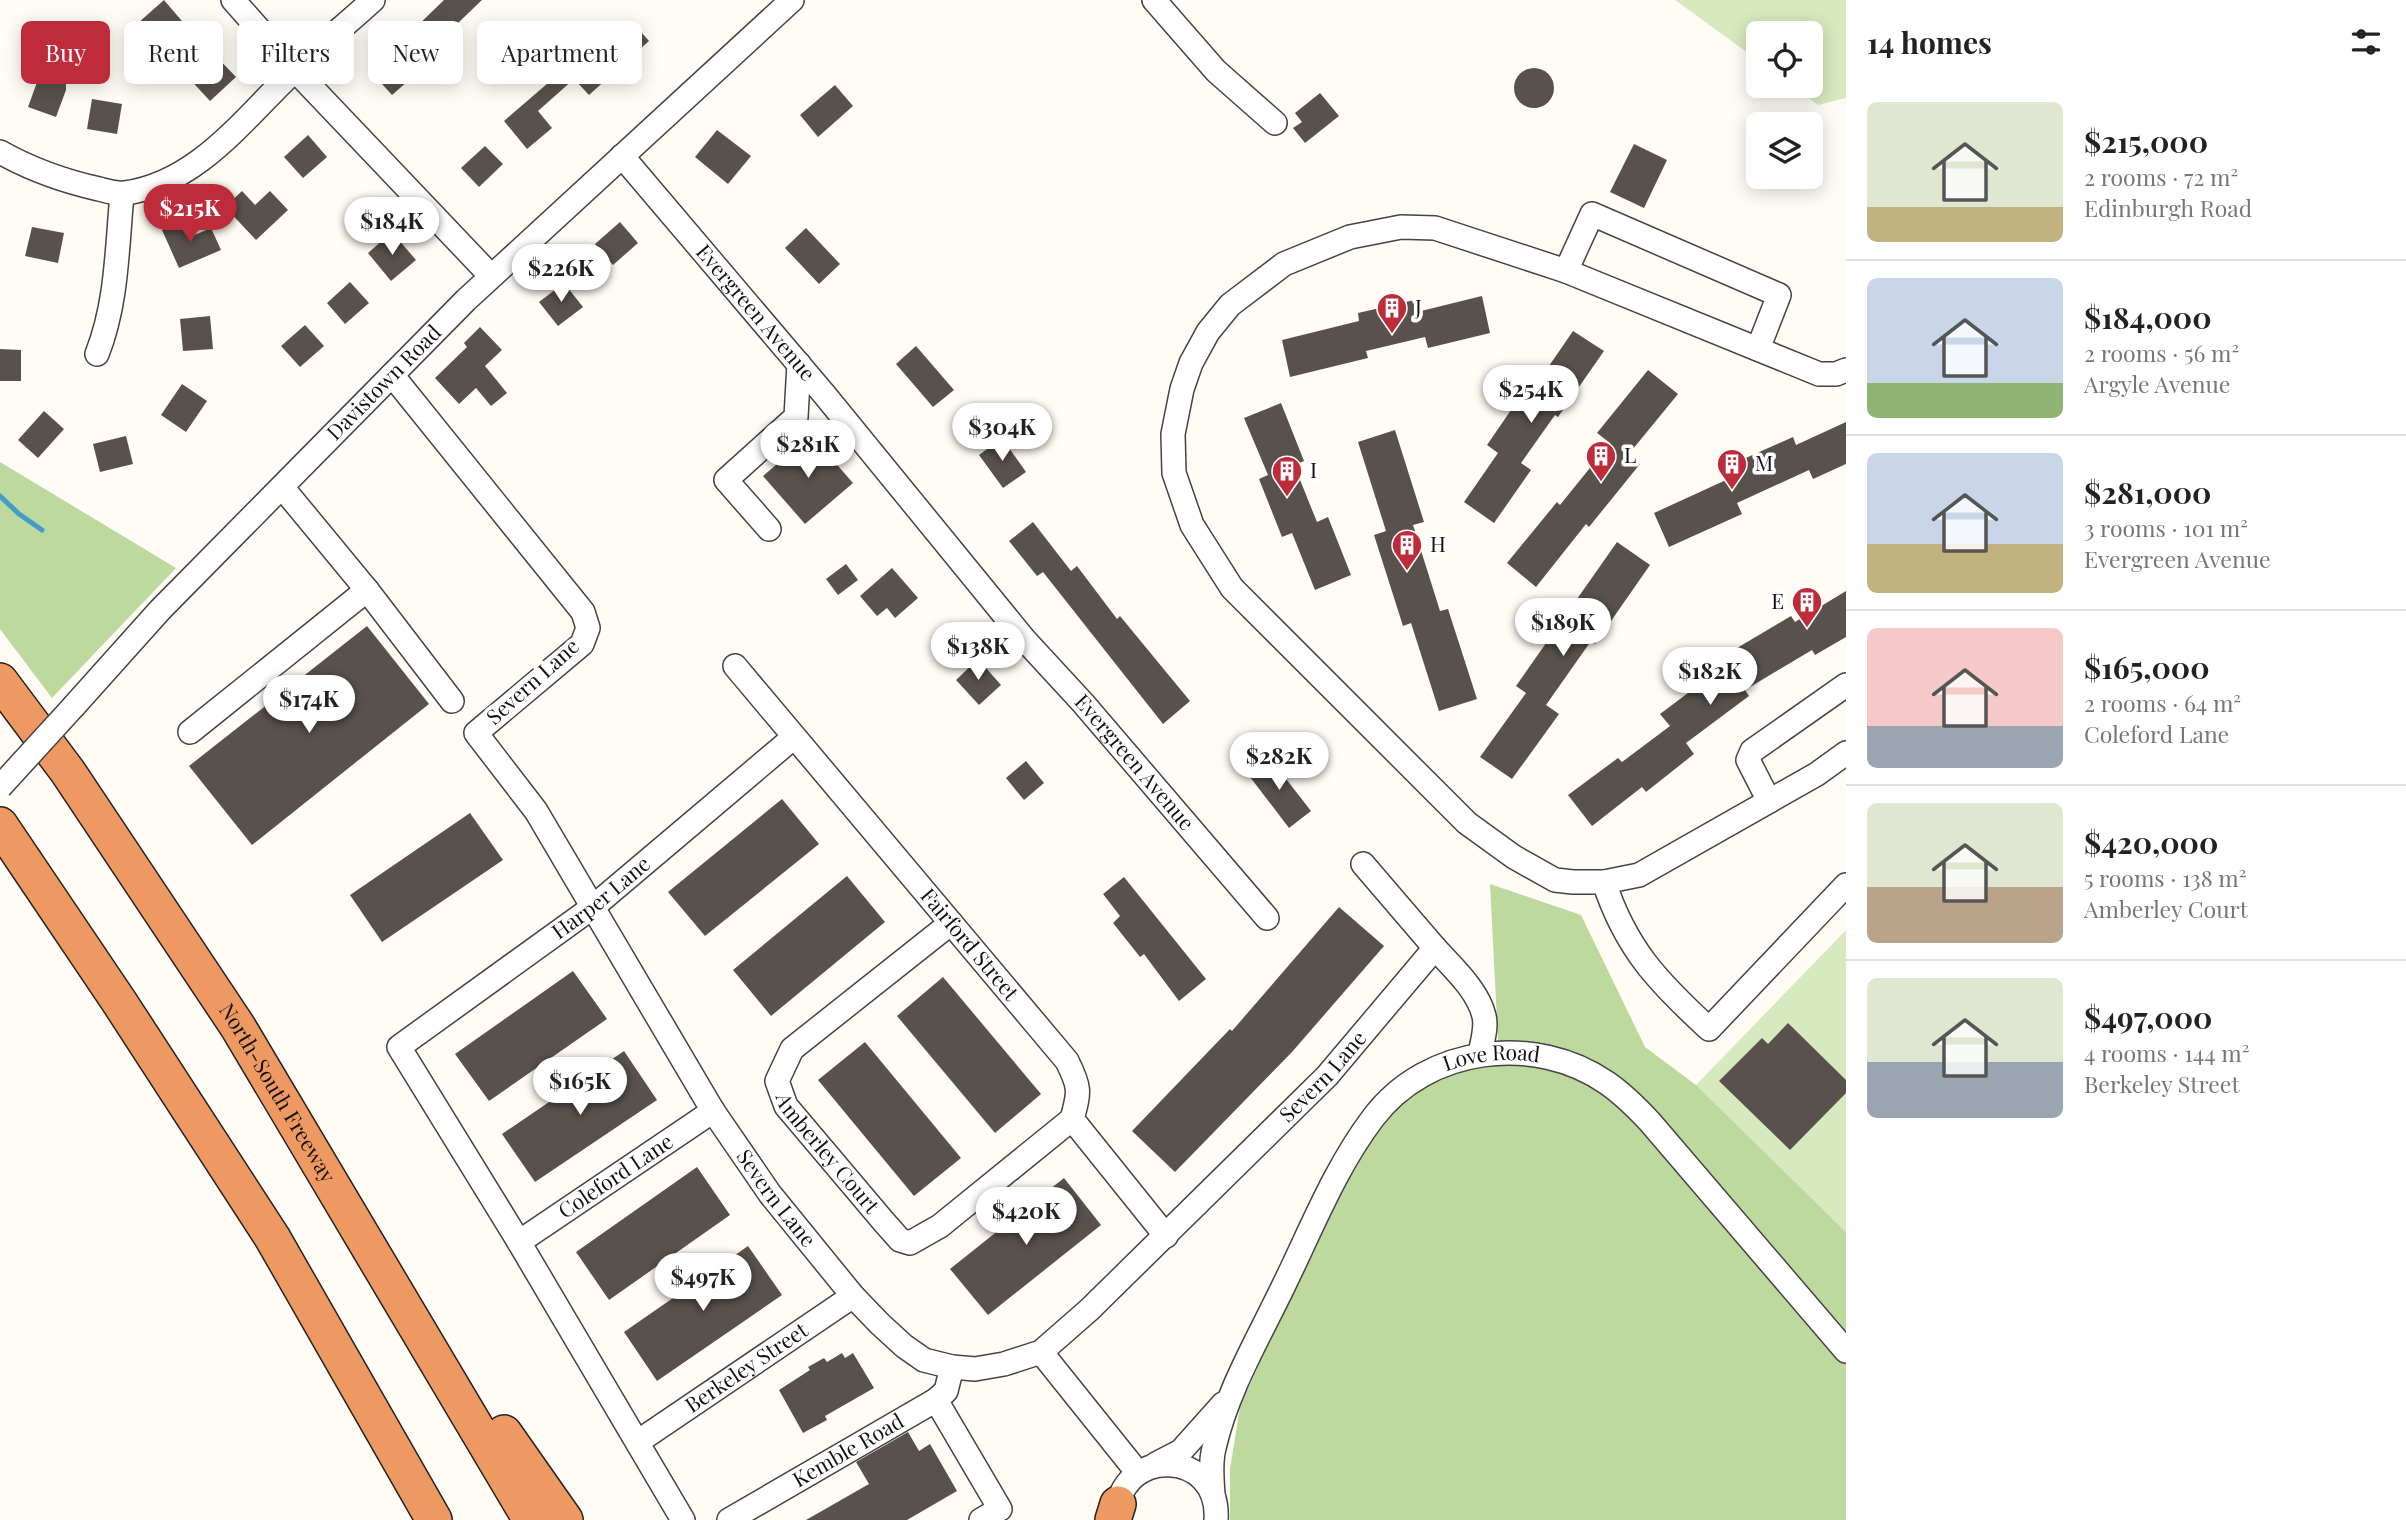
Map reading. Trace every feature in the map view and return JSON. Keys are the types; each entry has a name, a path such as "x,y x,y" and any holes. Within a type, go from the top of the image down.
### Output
{"highway":[{"name":"North-South Freeway","path":"0,681 68,772 238,1027 531,1520"},
{"path":"0,825 272,1237 434,1520"},
{"path":"414,1320 506,1435 565,1520"}],"street":[{"path":"233,0 252,21"},
{"path":"350,21 373,0"},
{"name":"Davistown Road","path":"0,787 160,610 391,375 491,276 792,0"},
{"path":"1154,0 1216,71 1275,123"},
{"path":"0,152 42,174 122,194 184,172 209,156 281,84"},
{"path":"308,84 491,276"},
{"name":"Evergreen Avenue","path":"622,156 799,364 1024,639 1083,702 1267,918"},
{"path":"97,354 112,308 122,194"},
{"path":"1566,271 1592,214 1779,295 1758,349"},
{"path":"1846,370 1836,374 1819,374 1566,271 1470,238 1435,229 1401,227 1350,237 1284,264 1230,305 1208,331 1191,363 1182,388 1173,434 1174,473 1192,525 1232,588 1467,823 1514,857 1555,880 1604,882 1639,875 1817,774 1846,753"},
{"path":"769,529 726,480 796,417 799,364"},
{"name":"Severn Lane","path":"391,375 583,612 588,628 582,643 476,733 536,811 713,1111 770,1194 853,1296 904,1346 925,1360 952,1367 975,1369 1004,1364 1041,1352 1166,1236 1327,1076 1435,948"},
{"path":"282,487 367,590 452,701"},
{"path":"190,732 367,590"},
{"name":"Fairford Street","path":"735,666 1067,1061 1076,1079 1079,1095 1072,1119"},
{"path":"1769,801 1748,760 1752,751 1846,685"},
{"name":"Harper Lane","path":"519,1242 399,1047 593,907 794,737"},
{"path":"1363,864 1470,988 1484,1014 1485,1030 1480,1054"},
{"path":"1604,882 1612,907 1637,953 1666,989 1709,1029 1846,885"},
{"name":"Amberley Court","path":"950,923 792,1049 777,1081 786,1106 884,1222 901,1240 910,1243 940,1226 1072,1119"},
{"name":"Love Road","path":"1216,1520 1213,1448 1232,1394 1344,1161 1374,1116 1399,1092 1448,1063 1480,1054 1512,1052 1567,1062 1606,1082 1624,1096 1650,1122 1846,1350"},
{"name":"Coleford Lane","path":"519,1242 713,1111"},
{"path":"1072,1119 1166,1236"},
{"path":"519,1242 639,1441 683,1520"},
{"name":"Berkeley Street","path":"639,1441 853,1296"},
{"name":"Love Road","path":"1824,1326 1846,1359"},
{"path":"1041,1352 1144,1470"},
{"path":"952,1367 946,1391 936,1400 1000,1509 981,1520"},
{"name":"Love Road","path":"1144,1470 1181,1451 1232,1394"},
{"name":"Kemble Road","path":"729,1520 936,1400"},
{"path":"1116,1515 1126,1486 1144,1470 1169,1464 1185,1467 1204,1480 1213,1495"}],"green space":[{"path":"1675,0 1846,0 1846,98 1818,105 1808,98 1823,98 1823,21 1746,21 1746,52"},
{"path":"0,462 176,568 52,698 0,629"},
{"path":"1490,884 1581,915 1645,1047 1696,1085 1846,1232 1846,1520 1230,1520 1230,1469 1240,1407 1331,1203 1386,1115 1426,1084 1457,1069 1499,1059"},
{"path":"1846,930 1846,1232 1696,1085"}],"building":[{"path":"164,0 182,21 140,21"},
{"path":"444,0 482,0 460,21 422,21"},
{"path":"642,33 649,41 642,47"},
{"path":"223,63 236,77 210,101 194,84 223,84"},
{"path":"1534,68 1542,69 1548,74 1553,80 1553,96 1548,102 1542,107 1534,108 1526,107 1520,102 1515,96 1514,88 1515,80 1520,74 1526,69"},
{"path":"36,84 66,84 56,117 28,107"},
{"path":"382,84 405,84 392,95"},
{"path":"547,84 568,84 538,111 552,128 527,149 504,121"},
{"path":"579,84 601,84 589,95"},
{"path":"835,85 853,106 818,137 800,115"},
{"path":"1320,93 1339,116 1305,143 1293,128 1302,122 1295,113"},
{"path":"92,99 122,104 117,134 87,129"},
{"path":"717,130 751,156 728,184 695,157"},
{"path":"308,135 327,157 303,178 284,157"},
{"path":"1634,144 1667,160 1644,208 1610,192"},
{"path":"485,146 503,164 479,187 461,168"},
{"path":"242,191 255,205 270,191 288,210 256,240 225,207"},
{"path":"183,221 190,237 211,228 221,250 179,268 162,230"},
{"path":"620,222 638,243 613,265 595,244"},
{"path":"32,227 64,233 58,263 25,256"},
{"path":"806,228 840,264 819,284 785,248"},
{"path":"392,232 416,260 391,281 368,253"},
{"path":"350,282 369,303 345,324 327,303"},
{"path":"564,283 583,307 558,326 539,302"},
{"name":"J","path":"1482,296 1490,333 1428,348 1425,337 1366,351 1368,358 1290,377 1282,340 1359,321 1358,313 1419,299 1421,311"},
{"path":"210,316 213,349 183,351 180,319"},
{"path":"305,325 324,346 300,367 281,346"},
{"path":"480,327 502,350 485,366 507,393 491,406 476,388 459,404 435,378 467,347 464,343"},
{"path":"1573,331 1604,351 1558,417 1555,415 1521,463 1531,470 1494,523 1464,502 1498,453 1487,445 1522,394 1527,398"},
{"path":"916,346 954,390 933,407 896,364"},
{"path":"0,349 21,350 21,381 0,381"},
{"name":"L","path":"1648,370 1678,394 1628,455 1640,464 1589,527 1586,524 1536,587 1507,563 1557,502 1560,505 1610,443 1597,433"},
{"path":"182,384 207,401 186,432 161,415"},
{"name":"I","path":"1281,403 1304,461 1294,465 1317,522 1328,517 1351,575 1315,590 1292,533 1282,537 1259,479 1268,475 1244,418"},
{"path":"44,411 64,429 38,458 18,440"},
{"name":"M","path":"1846,422 1846,464 1813,479 1809,470 1737,503 1742,514 1669,547 1654,513 1726,480 1721,469 1793,437 1796,445"},
{"name":"H","path":"1395,430 1424,522 1413,525 1440,611 1448,609 1477,699 1439,711 1411,623 1403,626 1374,535 1386,531 1358,442"},
{"path":"811,435 853,483 805,524 763,476"},
{"path":"126,436 133,464 100,472 93,444"},
{"path":"1002,438 1026,472 1003,488 979,455"},
{"path":"1033,522 1071,571 1077,566 1117,619 1120,616 1190,701 1163,724 1043,572 1037,576 1009,541"},
{"path":"1617,542 1650,565 1595,644 1591,641 1546,705 1559,714 1512,779 1480,757 1526,693 1516,686"},
{"path":"846,564 858,580 838,595 826,579"},
{"path":"892,568 918,598 895,618 887,608 877,616 860,596"},
{"path":"1846,591 1846,637 1815,655 1812,650 1745,690 1749,696 1686,743 1694,754 1646,792 1642,787 1592,826 1568,795 1618,758 1622,762 1670,726 1660,714 1740,654 1737,648 1791,616 1795,622"},
{"path":"367,626 429,704 252,845 189,766"},
{"path":"978,659 1001,685 979,705 956,680"},
{"path":"1269,757 1311,811 1289,828 1247,773"},
{"path":"1026,761 1044,783 1024,800 1006,778"},
{"path":"782,799 819,844 705,936 668,892"},
{"path":"470,813 503,860 382,942 350,895"},
{"path":"847,876 885,922 771,1016 733,970"},
{"path":"1124,877 1206,979 1179,1001 1144,954 1140,957 1113,923 1120,916 1103,894"},
{"path":"1339,907 1384,946 1292,1052 1175,1172 1132,1131 1230,1029 1232,1031"},
{"path":"573,971 607,1019 489,1101 455,1054"},
{"path":"943,977 1041,1094 995,1133 897,1016"},
{"path":"1788,1023 1846,1080 1846,1093 1790,1150 1719,1081 1762,1038 1768,1044"},
{"path":"865,1042 961,1158 914,1196 818,1080"},
{"path":"624,1051 657,1100 535,1182 502,1134"},
{"path":"697,1167 730,1215 609,1300 576,1252"},
{"path":"1064,1178 1101,1225 988,1315 950,1269"},
{"path":"748,1246 782,1295 657,1381 624,1332"},
{"path":"842,1353 845,1358 853,1353 874,1388 825,1416 827,1420 803,1433 779,1390 810,1370 808,1367 824,1358 827,1362"},
{"path":"908,1432 919,1451 930,1444 957,1491 907,1520 806,1520 869,1484 856,1462"}],"waterway":[{"path":"0,496 42,530"}],"place":[{"name":"J","path":"1392,335"},
{"name":"L","path":"1601,483"},
{"name":"M","path":"1732,491"},
{"name":"I","path":"1287,498"},
{"name":"H","path":"1407,572"},
{"name":"E","path":"1807,629"}]}
